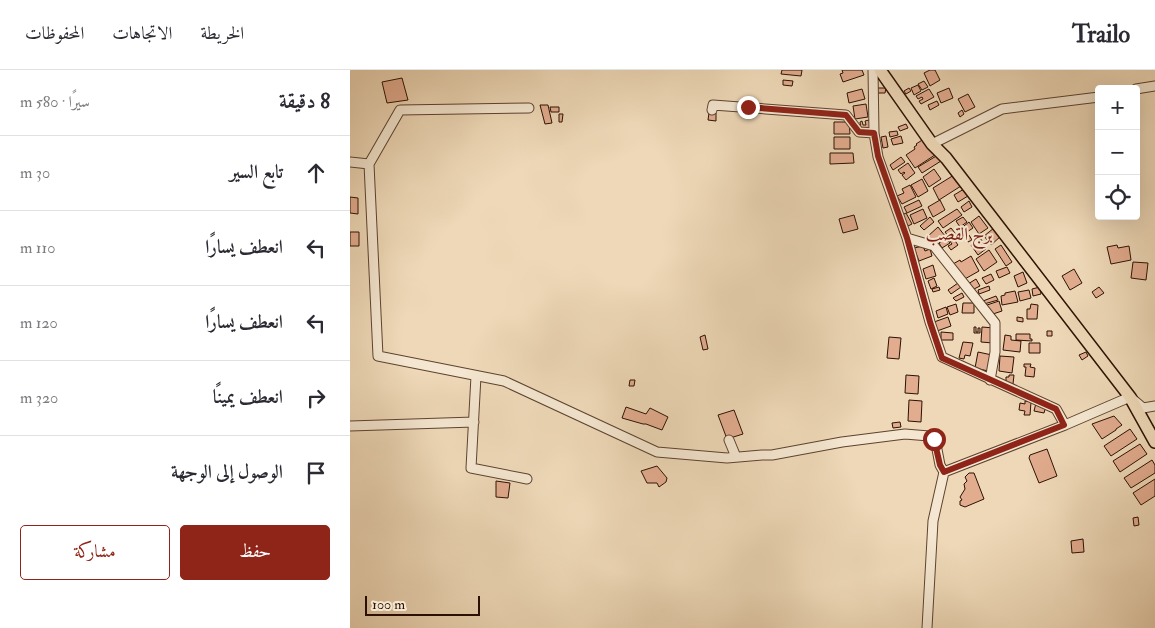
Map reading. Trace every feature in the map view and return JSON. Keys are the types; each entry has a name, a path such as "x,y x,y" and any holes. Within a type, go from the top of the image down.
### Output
{"main road":[{"path":"880,70 932,144 946,158 1130,397 1155,442"}],"street":[{"path":"873,70 874,133 878,156 907,238 942,358 1056,409 1064,425"},
{"path":"1140,88 1155,86"},
{"path":"932,144 1002,109 1095,97"},
{"path":"712,110 713,105 846,115 859,132 874,133"},
{"path":"529,108 400,110 369,164 378,356 504,381 657,452 736,458 772,455 842,442 905,434 928,436 934,439 940,465 944,472 933,521 927,628"},
{"path":"350,162 369,164"},
{"path":"907,238 934,246 995,323 995,352 990,380"},
{"path":"476,376 471,468 527,479"},
{"path":"944,472 1130,397 1143,408 1155,406"},
{"path":"350,426 474,422"},
{"path":"729,440 736,458"}],"building":[{"path":"782,70 802,70 801,76 781,74"},
{"path":"842,70 862,70 864,75 843,82 840,74 843,73"},
{"path":"935,70 940,80 930,86 924,73"},
{"path":"402,78 408,100 387,103 382,82"},
{"path":"783,80 793,81 792,86 783,85"},
{"path":"924,81 928,87 922,90 918,84"},
{"path":"918,85 921,91 914,95 911,88"},
{"path":"877,88 886,88 885,93 876,93"},
{"path":"909,88 911,91 906,94 904,91"},
{"path":"949,88 953,98 941,103 937,93"},
{"path":"862,89 865,99 849,103 847,93"},
{"path":"929,89 934,97 921,104 919,101 923,99 922,97 918,99 916,96"},
{"path":"968,94 975,107 965,112 958,99"},
{"path":"937,101 939,105 930,110 928,105"},
{"path":"866,104 868,117 855,119 853,106"},
{"path":"540,105 548,105 552,123 545,124"},
{"path":"550,107 559,107 559,112 551,112"},
{"path":"962,110 964,114 960,117 958,113"},
{"path":"709,113 716,113 716,121 708,120"},
{"path":"559,114 563,114 562,122 559,122"},
{"path":"869,120 871,128 861,130 860,122 862,121 863,125 866,125 865,121"},
{"path":"834,122 849,122 850,134 834,134"},
{"path":"906,124 908,128 900,131 898,127"},
{"path":"897,131 898,135 890,137 889,132"},
{"path":"886,136 888,147 883,148 881,137"},
{"path":"901,136 903,143 893,145 891,139"},
{"path":"834,137 850,137 850,149 834,149"},
{"path":"927,137 938,153 915,168 906,155 915,149 916,144"},
{"path":"830,153 853,153 854,163 830,164"},
{"path":"938,155 941,161 922,173 918,167"},
{"path":"901,157 905,162 893,170 890,165"},
{"path":"908,163 915,173 906,180 902,175 905,173 901,174 898,170"},
{"path":"934,169 941,179 929,187 923,177"},
{"path":"954,175 961,186 939,200 933,188"},
{"path":"922,179 928,191 918,197 911,185"},
{"path":"910,185 916,197 902,204 897,196 904,193 902,189"},
{"path":"964,189 968,196 958,202 954,195"},
{"path":"350,197 358,198 358,214 350,213"},
{"path":"919,200 922,206 907,213 904,207"},
{"path":"940,200 945,210 933,217 928,207"},
{"path":"969,201 972,207 964,212 961,207"},
{"path":"923,209 927,218 914,224 910,215"},
{"path":"957,209 962,215 943,228 938,221"},
{"path":"906,213 912,224 908,226 902,215"},
{"path":"854,215 858,229 843,233 839,219"},
{"path":"979,216 988,228 979,234 971,222"},
{"path":"930,217 934,222 924,230 920,226"},
{"path":"963,217 967,222 960,227 956,221"},
{"path":"969,222 973,228 964,234 960,229"},
{"path":"938,227 945,236 937,242 935,238 931,242 927,237"},
{"path":"951,228 955,233 949,237 945,232"},
{"path":"994,228 1001,236 991,245 984,236"},
{"path":"960,231 963,236 956,241 953,236"},
{"path":"350,232 359,232 359,246 350,246"},
{"path":"969,235 972,240 968,242 966,237"},
{"path":"946,238 950,243 942,248 939,243"},
{"path":"953,238 958,245 951,250 948,246 952,244 949,240"},
{"path":"980,238 987,248 978,255 971,245"},
{"path":"1001,245 1012,262 1006,266 995,249"},
{"path":"1117,245 1118,248 1129,246 1131,260 1111,264 1107,247"},
{"path":"923,246 925,251 930,249 932,256 919,261 914,248"},
{"path":"989,250 997,262 984,271 976,259"},
{"path":"971,256 979,271 963,280 953,264"},
{"path":"1133,262 1148,263 1146,280 1131,278"},
{"path":"933,265 936,276 926,279 923,269"},
{"path":"1007,267 1010,273 999,278 996,271"},
{"path":"1074,269 1082,283 1070,290 1062,276"},
{"path":"1023,272 1027,283 1018,287 1014,276"},
{"path":"991,274 994,280 986,284 982,278"},
{"path":"934,278 937,286 931,289 928,281"},
{"path":"976,279 980,286 972,290 968,284"},
{"path":"958,283 961,287 951,294 948,290"},
{"path":"989,286 990,290 979,294 978,290"},
{"path":"939,287 940,290 933,292 932,289"},
{"path":"1040,287 1041,294 1033,296 1032,289"},
{"path":"1099,287 1104,293 1096,298 1092,292"},
{"path":"1029,290 1031,298 1020,301 1018,292"},
{"path":"1015,291 1018,302 1002,305 1001,296"},
{"path":"962,293 964,297 956,301 953,298"},
{"path":"996,296 998,300 984,304 983,301"},
{"path":"999,301 1002,311 990,315 987,305"},
{"path":"963,303 974,303 974,313 962,313"},
{"path":"956,304 958,312 950,315 947,307"},
{"path":"1031,304 1038,305 1037,319 1027,319 1027,309 1030,309"},
{"path":"946,307 948,314 938,318 936,311"},
{"path":"948,317 951,326 937,331 934,322"},
{"path":"1017,317 1023,318 1023,322 1017,321"},
{"path":"974,327 976,327 976,332 980,328 980,333 974,333"},
{"path":"982,327 994,328 993,343 981,342"},
{"path":"1047,331 1052,331 1052,336 1047,336"},
{"path":"941,332 953,333 953,340 941,340"},
{"path":"1016,334 1030,334 1032,341 1016,340"},
{"path":"705,335 708,349 703,350 700,337"},
{"path":"1005,335 1011,336 1011,340 1021,341 1020,352 1003,350"},
{"path":"889,337 901,338 899,359 887,358"},
{"path":"963,342 973,343 970,356 965,355 964,359 959,358"},
{"path":"1029,343 1040,343 1040,353 1029,353"},
{"path":"978,352 992,355 988,371 975,368"},
{"path":"1086,352 1088,356 1082,360 1079,355"},
{"path":"1000,356 1014,357 1012,373 999,371"},
{"path":"1024,364 1031,364 1030,367 1035,368 1034,377 1025,376 1026,367 1024,367"},
{"path":"906,375 919,376 918,394 905,393"},
{"path":"1009,375 1014,375 1013,384 1006,384 1006,377 1009,377"},
{"path":"630,380 635,380 634,386 629,386"},
{"path":"909,400 922,401 921,422 908,421"},
{"path":"1025,401 1031,402 1030,415 1024,415 1025,411 1019,410 1020,403 1025,404"},
{"path":"1036,403 1046,406 1044,413 1034,411"},
{"path":"626,407 646,414 650,408 668,417 662,430 622,418"},
{"path":"734,410 743,434 727,439 718,415"},
{"path":"1114,416 1122,425 1102,439 1092,424"},
{"path":"900,422 901,427 893,428 892,423"},
{"path":"1130,429 1137,439 1111,456 1104,446"},
{"path":"1140,444 1147,454 1120,472 1113,461"},
{"path":"1047,449 1057,476 1039,483 1029,458 1030,455"},
{"path":"1152,460 1155,465 1155,473 1131,488 1124,478"},
{"path":"657,466 667,478 666,482 659,487 657,483 647,483 641,471"},
{"path":"969,473 974,473 984,499 965,507 960,505 962,500 960,497 965,489 964,484 967,481 965,477"},
{"path":"1155,479 1155,496 1141,505 1133,493"},
{"path":"496,481 510,483 508,498 496,497"},
{"path":"1138,517 1139,525 1134,526 1133,518"},
{"path":"1083,539 1084,552 1072,553 1071,541"}],"district":[{"name":"برج القصب","path":"959,234"}],"route":[{"path":"748,107 846,115 859,132 874,133 878,156 907,238 942,358 1056,409 1064,425 944,472 940,465 934,439"}]}
